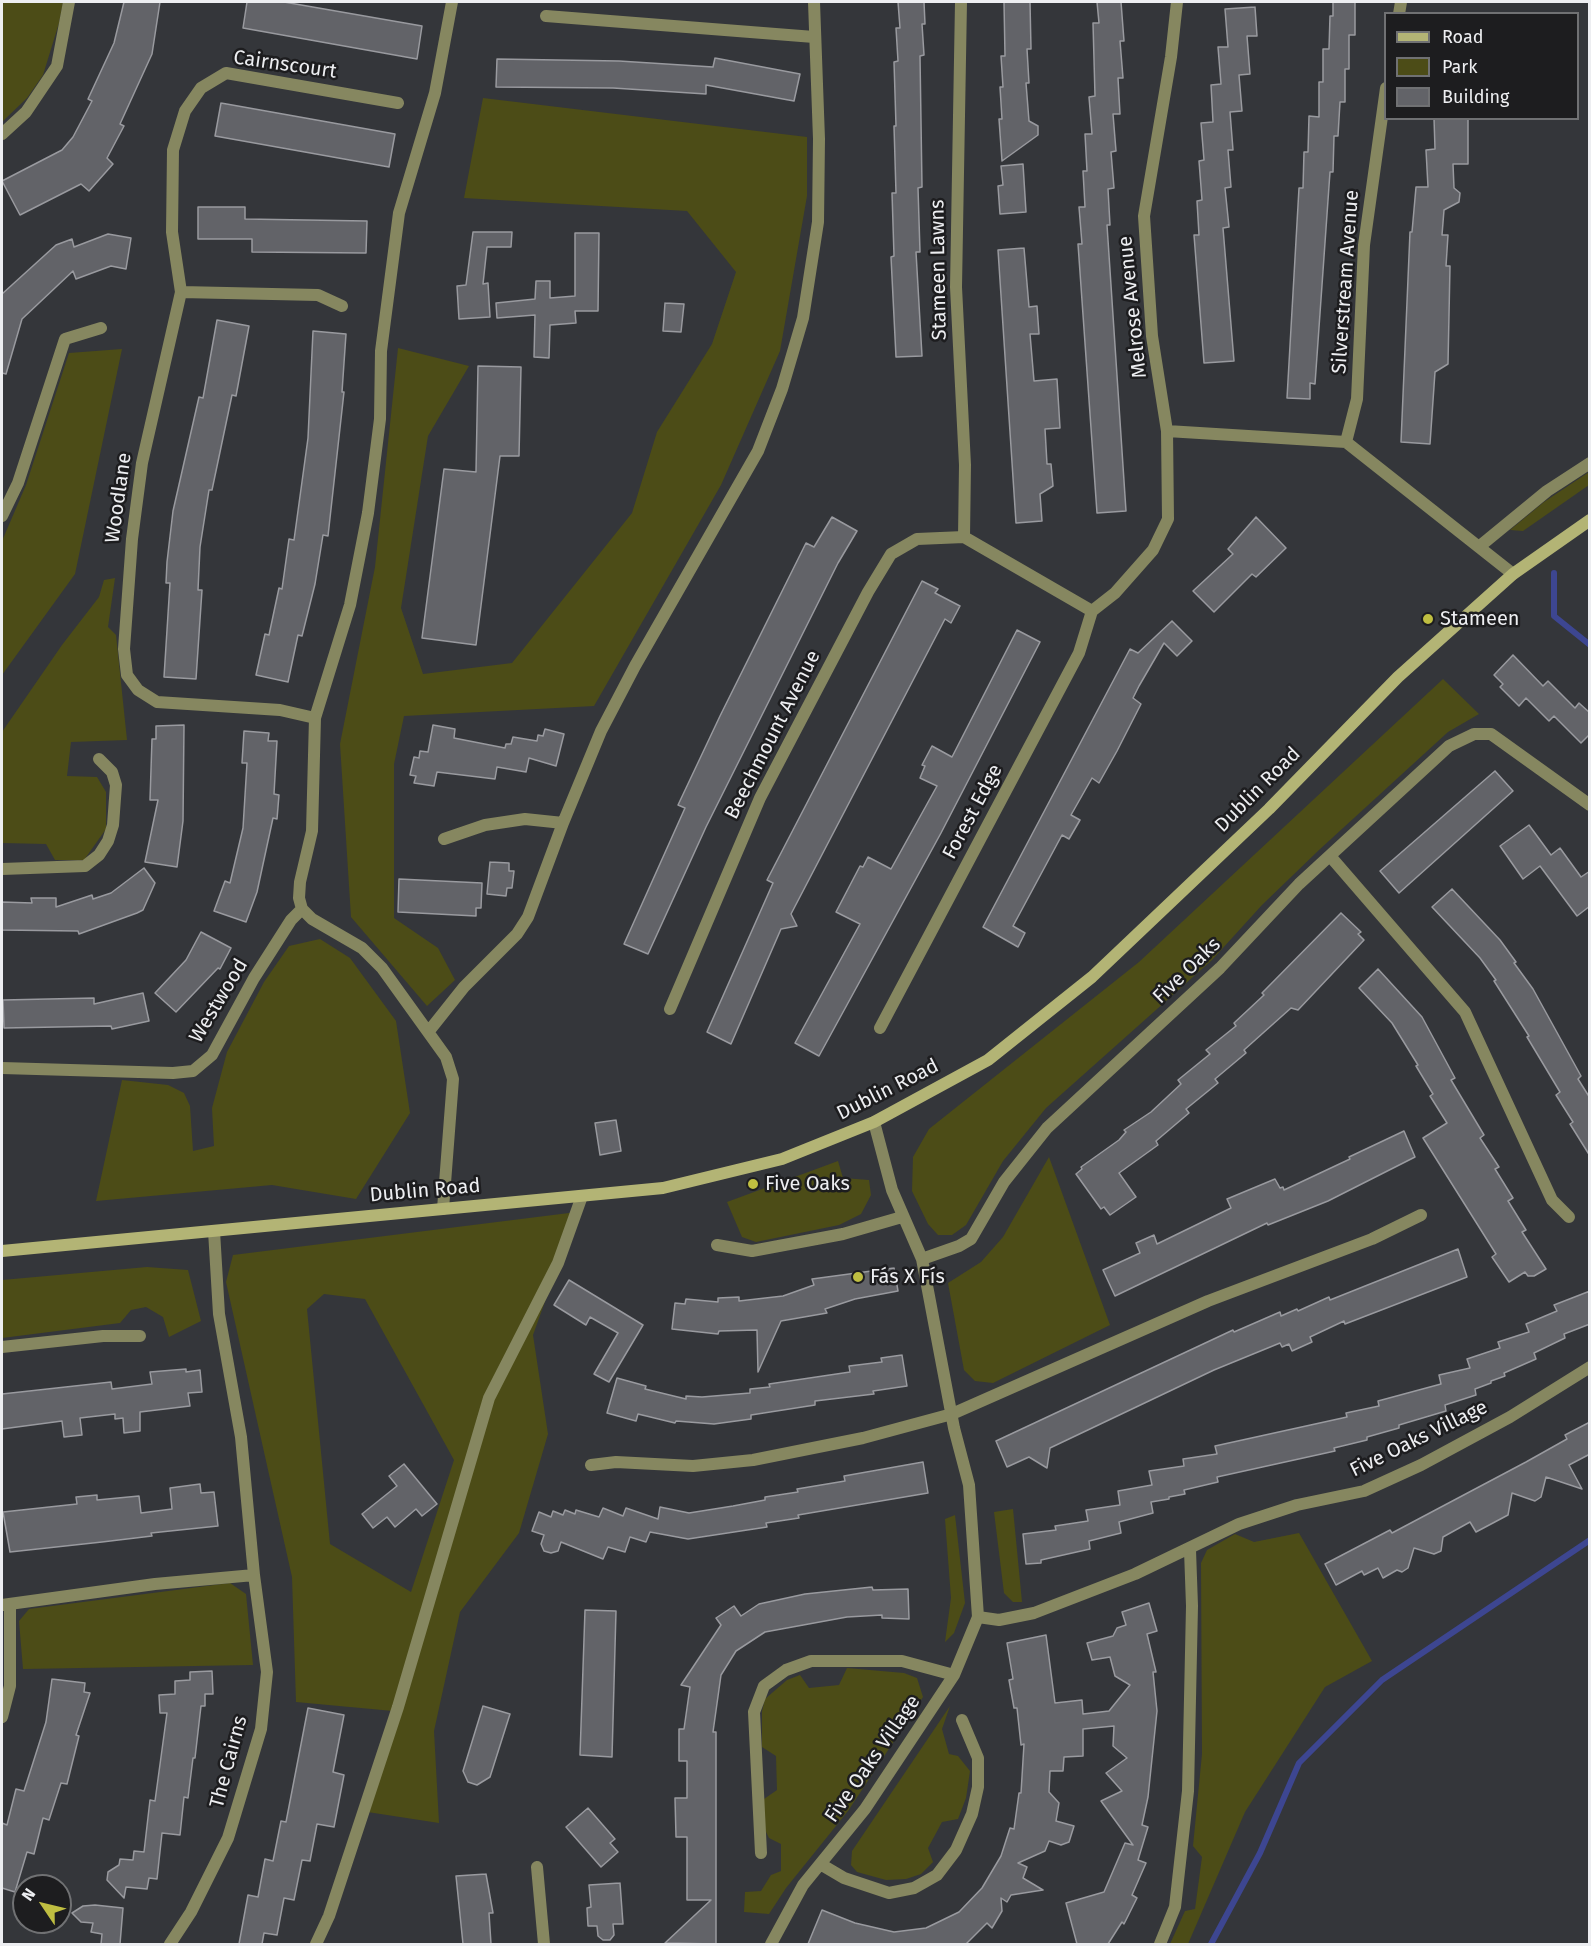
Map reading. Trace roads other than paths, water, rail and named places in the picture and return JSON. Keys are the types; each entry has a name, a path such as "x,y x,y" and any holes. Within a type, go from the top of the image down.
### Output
{"main road":[{"name":"Dublin Road","path":"2,1251 582,1196 686,1184 782,1159 874,1122 988,1060 1092,977 1269,809 1398,677 1513,574 1590,520"}],"street":[{"path":"2,134 26,112 57,66 69,2"},
{"path":"443,1209 453,1079 446,1057 382,968 362,948 312,919 303,909 299,898 300,882 312,831 315,718 350,605 366,525 380,419 381,351 399,213 435,93 452,2"},
{"path":"429,1031 464,987 517,934 528,917 562,823 601,731 635,666 758,451 782,389 803,318 818,222 819,139 814,2"},
{"name":"Stameen Lawns","path":"961,2 956,287 965,465 964,537"},
{"name":"Melrose Avenue","path":"1092,611 1115,593 1154,550 1168,519 1167,431 1152,336 1144,216 1171,57 1177,2"},
{"path":"546,16 814,37"},
{"name":"Cairnscourt","path":"181,292 172,232 173,150 185,111 201,88 226,74 398,104"},
{"name":"Silverstream Avenue","path":"1346,442 1357,399 1364,245 1384,102"},
{"path":"181,292 318,296 342,306"},
{"name":"Woodlane","path":"181,292 142,463 132,539 124,649 127,675 138,690 157,702 280,710 315,718"},
{"path":"2,516 18,483 65,339 101,328"},
{"path":"1167,431 1346,442 1445,523 1480,546 1513,574"},
{"path":"1480,546 1547,491 1590,463"},
{"path":"964,537 1092,611"},
{"name":"Beechmount Avenue","path":"670,1009 760,798 873,582 891,554 917,539 964,537"},
{"name":"Forest Edge","path":"879,1028 1079,653 1092,611"},
{"name":"Five Oaks","path":"922,1259 959,1246 971,1239 1004,1182 1047,1128 1220,968 1330,856 1449,746 1474,734 1491,734 1590,805"},
{"path":"2,869 85,866 99,855 108,841 113,825 116,785 112,772 99,759"},
{"path":"444,839 485,825 525,819 562,823"},
{"path":"1330,856 1465,1012 1552,1200 1569,1217"},
{"name":"Westwood","path":"2,1068 173,1073 194,1071 212,1055 254,978 291,920 303,909"},
{"path":"874,1122 892,1190 922,1259 952,1414 969,1485 978,1617"},
{"path":"316,1944 329,1916 398,1707 489,1398 558,1263 582,1196"},
{"path":"591,1465 616,1462 693,1466 753,1460 863,1438 952,1414 1208,1301 1372,1239 1421,1215"},
{"path":"717,1245 752,1251 843,1233 902,1217"},
{"name":"The Cairns","path":"170,1944 191,1912 228,1838 261,1730 267,1671 254,1575 241,1437 219,1314 214,1231"},
{"path":"2,1347 103,1336 140,1336"},
{"name":"Five Oaks Village","path":"771,1944 803,1885 865,1809 954,1675 978,1617 999,1620 1034,1613 1092,1593 1190,1550 1239,1524 1297,1505 1364,1491 1421,1465 1510,1417 1590,1367"},
{"path":"1160,1944 1175,1907 1188,1791 1192,1606 1190,1550"},
{"path":"2,1717 10,1686 6,1605 155,1584 254,1575"},
{"name":"Five Oaks Village","path":"761,1853 754,1712 764,1686 786,1670 811,1661 902,1661 954,1675"},
{"path":"822,1864 844,1878 889,1893 914,1888 937,1875 956,1850 972,1814 978,1787 978,1758 962,1720"},
{"path":"537,1867 544,1944"}],"waterway":[{"path":"1554,573 1554,616 1590,645"},
{"path":"1211,1944 1260,1853 1299,1763 1382,1680 1590,1540"}],"place":[{"name":"Stameen","path":"1428,619"},
{"name":"Five Oaks","path":"753,1184"},
{"name":"Fás X Fís","path":"858,1277"}]}
